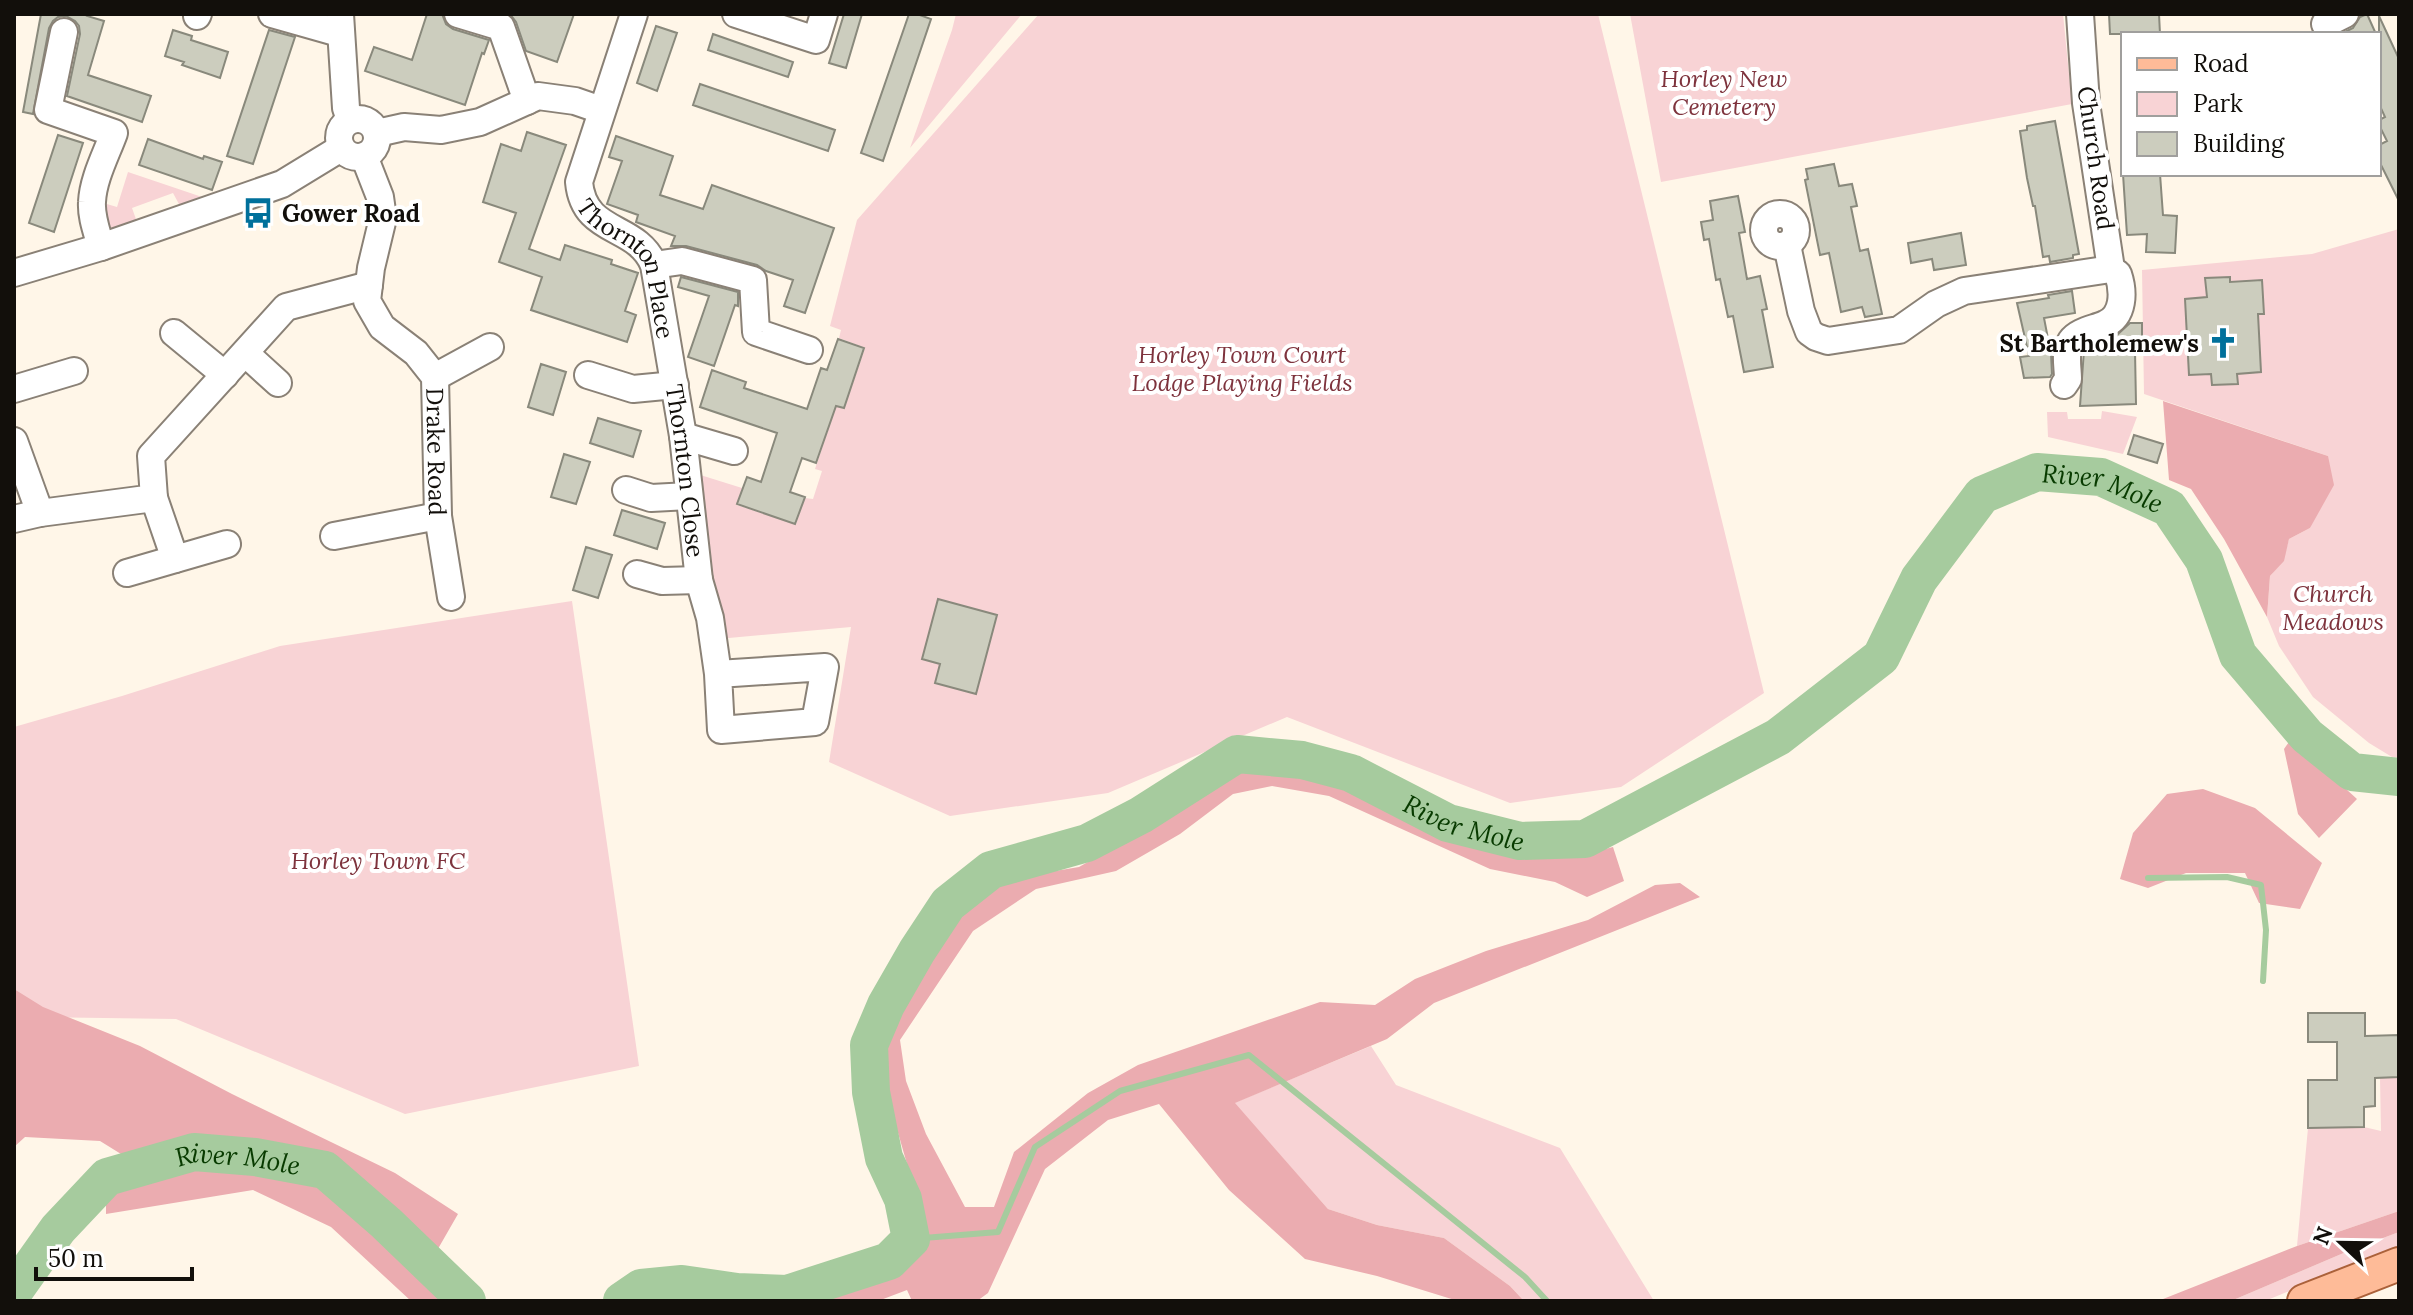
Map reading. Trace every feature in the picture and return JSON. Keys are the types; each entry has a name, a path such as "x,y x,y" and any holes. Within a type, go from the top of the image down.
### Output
{"main road":[{"path":"2304,1301 2399,1264"}],"street":[{"path":"175,559 154,498 151,456 286,307 369,285 383,218 380,197 361,146 338,135 350,120 346,108 340,23 272,14"},
{"path":"458,14 501,27 527,101"},
{"name":"Thornton Place","path":"634,14 579,182 584,205 594,217 649,253 654,265 675,385"},
{"path":"736,14 816,40 824,14"},
{"name":"Church Road","path":"2064,385 2068,379 2067,352 2071,340 2108,323 2117,314 2123,297 2118,274 2111,269 2086,103 2080,14"},
{"path":"64,32 48,110 114,133 91,203 101,247"},
{"path":"14,273 101,247 282,184 404,127 441,130 480,122 538,96 575,101 601,110"},
{"path":"1787,245 1801,311 1809,332 1828,341 1899,330 1936,304 1964,291 2111,269"},
{"path":"654,265 682,261 753,280 756,332 809,350"},
{"name":"Drake Road","path":"369,285 367,301 382,327 416,353 435,377 438,516 451,597"},
{"path":"174,333 225,375"},
{"path":"435,377 490,347"},
{"path":"245,353 278,383"},
{"path":"14,389 74,371"},
{"name":"Thornton Close","path":"588,375 633,389 675,385 699,580 710,618 718,674"},
{"path":"683,436 734,451"},
{"path":"14,441 40,513"},
{"path":"626,490 651,498 689,496"},
{"path":"14,519 154,498"},
{"path":"334,536 438,516"},
{"path":"127,573 227,544"},
{"path":"637,574 662,581 699,580"}],"green space":[{"path":"956,14 1022,14 910,148 952,30"},
{"name":"Horley Town Court Lodge Playing Fields","path":"1039,14 1598,14 1764,693 1621,787 1510,803 1287,717 1108,793 950,816 829,762 851,627 718,639 694,473 742,488 737,505 796,524 805,498 813,499 822,471 815,469 836,406 844,409 865,348 839,338 841,330 830,326 857,220"},
{"name":"Horley New Cemetery","path":"1630,14 2063,14 2072,104 1661,182"},
{"path":"128,172 205,198 180,206 173,193 132,208 137,222 111,230 106,228 100,202 117,207"},
{"name":"Church Meadows","path":"2399,229 2399,758 2369,743 2313,697 2279,646 2267,617 2270,576 2283,561 2289,539 2310,528 2328,456 2144,394 2142,270 2312,254"},
{"path":"2102,411 2137,417 2123,454 2048,437 2047,412 2067,412 2068,419 2101,419"},
{"name":"Horley Town FC","path":"572,601 639,1066 405,1114 176,1019 32,1017 14,1021 14,727 280,646"},
{"path":"1371,1046 1396,1085 1560,1148 1654,1301 1524,1301 1510,1286 1444,1238 1377,1225 1328,1209 1234,1103"},
{"path":"2399,1077 2399,1211 2297,1246 2308,1128 2364,1127 2381,1131 2380,1078"},
{"path":"2399,1232 2399,1246 2265,1301 2231,1301 2346,1252"}],"shaded area":[{"path":"2163,401 2328,456 2334,485 2310,528 2289,539 2284,561 2270,576 2267,617 2224,539 2191,489 2169,480"},
{"path":"2291,739 2357,799 2319,838 2298,814 2284,749"},
{"path":"1248,766 1311,769 1434,828 1531,852 1578,856 1613,847 1624,881 1587,897 1555,882 1490,869 1329,796 1272,786 1233,794 1180,834 1116,871 1036,889 973,931 900,1040 906,1081 926,1134 965,1207 994,1207 1014,1152 1088,1093 1138,1065 1320,1002 1375,1005 1415,979 1486,951 1588,920 1655,885 1680,883 1700,897 1434,1003 1387,1039 1235,1103 1328,1209 1377,1225 1444,1238 1510,1286 1524,1301 1458,1301 1377,1276 1305,1259 1229,1190 1159,1104 1108,1120 1045,1169 988,1293 977,1301 912,1301 907,1290 878,1301 804,1301 868,1284 915,1258 920,1223 884,1084 886,1040 924,966 959,913 1013,878 1079,867 1193,802"},
{"path":"2203,789 2255,808 2322,863 2300,909 2259,903 2245,873 2186,873 2148,888 2120,879 2133,833 2167,794"},
{"path":"14,989 43,1007 140,1046 395,1173 458,1214 435,1254 368,1193 318,1156 195,1137 121,1154 100,1141 25,1137 14,1147"},
{"path":"237,1164 310,1181 417,1265 455,1301 411,1301 331,1227 253,1190 106,1214 106,1187 174,1166"},
{"path":"2399,1211 2399,1232 2231,1301 2158,1301 2297,1246"}],"building":[{"path":"41,14 88,14 104,21 88,75 151,96 142,122 67,96 80,34 79,26 66,16 58,17 49,28 33,114 23,112"},
{"path":"427,14 442,14 446,24 453,29 489,40 465,105 365,71 374,47 412,60"},
{"path":"510,14 574,14 557,62 526,51"},
{"path":"844,14 862,14 846,68 829,63"},
{"path":"909,14 931,19 883,161 861,153"},
{"path":"2109,14 2159,14 2160,32 2110,34"},
{"path":"2367,14 2375,32 2345,32 2353,28 2360,17"},
{"path":"2379,16 2399,59 2399,201 2381,165 2381,144 2387,141 2381,129 2381,119 2385,117 2381,108"},
{"path":"656,26 677,33 657,91 637,83"},
{"path":"173,30 192,36 191,40 228,52 220,78 165,56"},
{"path":"269,30 295,37 253,164 227,156"},
{"path":"713,34 793,62 788,77 708,50"},
{"path":"700,84 835,130 828,151 693,105"},
{"path":"2055,121 2079,254 2050,262 2049,256 2043,257 2020,131 2027,130 2027,126"},
{"path":"527,132 566,145 529,249 560,260 565,245 612,260 611,264 638,273 625,311 636,315 627,342 531,310 542,277 499,262 516,213 483,202 501,144 521,151"},
{"path":"58,135 83,143 54,232 29,223"},
{"path":"616,136 673,156 660,195 703,209 712,185 834,228 805,313 784,306 793,280 757,265 686,246 671,246 675,236 636,222 638,215 607,204 622,161 609,157"},
{"path":"148,139 203,159 204,156 222,162 212,190 139,165"},
{"path":"1834,164 1839,186 1852,184 1857,206 1851,207 1860,251 1868,249 1882,314 1865,317 1862,307 1841,312 1829,253 1820,255 1805,180 1808,179 1806,169"},
{"path":"2123,176 2160,176 2163,215 2177,216 2175,253 2146,252 2147,234 2127,235"},
{"path":"1738,196 1745,232 1739,233 1747,279 1760,276 1767,309 1762,310 1773,367 1744,372 1733,316 1728,317 1720,279 1716,280 1709,239 1704,240 1701,222 1713,220 1710,201"},
{"path":"1961,233 1966,265 1934,270 1932,259 1911,263 1908,243"},
{"path":"681,277 738,292 738,306 735,305 714,366 688,357 709,296 678,287"},
{"name":"St Bartholemew's","path":"2230,277 2230,282 2262,280 2264,314 2258,314 2261,372 2237,374 2238,384 2212,385 2211,374 2189,375 2185,299 2207,297 2205,278"},
{"path":"2072,291 2075,313 2044,318 2052,374 2050,377 2024,378 2020,357 2029,356 2017,303"},
{"path":"2130,323 2142,323 2142,350 2135,351 2136,404 2080,406 2084,350 2118,347 2117,335"},
{"path":"838,339 864,348 844,408 836,406 816,463 802,458 790,492 805,497 795,524 737,504 747,477 761,482 777,433 700,407 712,370 746,382 744,388 807,409 821,368 827,370"},
{"path":"541,364 566,372 553,415 528,407"},
{"path":"598,418 641,431 633,457 590,443"},
{"path":"2134,435 2163,444 2157,463 2128,454"},
{"path":"564,454 590,462 576,504 551,497"},
{"path":"622,510 665,523 657,549 614,535"},
{"path":"586,547 612,555 598,598 573,590"},
{"path":"938,599 997,615 976,694 935,683 940,664 922,659"},
{"path":"2308,1013 2365,1013 2365,1036 2399,1035 2399,1077 2375,1078 2375,1106 2364,1107 2364,1127 2308,1128 2308,1080 2337,1080 2337,1042 2308,1042"}],"waterway":[{"name":"River Mole","path":"622,1301 641,1288 682,1284 737,1292 787,1294 889,1261 911,1239 903,1199 884,1158 871,1092 869,1045 886,1005 948,904 991,870 1087,843 1141,815 1237,754 1302,760 1351,773 1448,823 1520,841 1585,839 1778,737 1881,657 1919,579 1982,495 2037,472 2101,477 2169,508 2204,560 2238,655 2307,736 2352,772 2399,777"},
{"path":"2148,878 2227,877 2261,885 2266,930 2263,981"},
{"path":"911,1239 998,1232 1035,1147 1120,1091 1249,1055 1525,1277 1547,1301"},
{"name":"River Mole","path":"14,1291 58,1229 107,1177 194,1152 255,1157 325,1170 386,1223 467,1301"}],"place":[{"name":"Gower Road","path":"258,213"},
{"name":"St Bartholemew's","path":"2223,343"}]}
